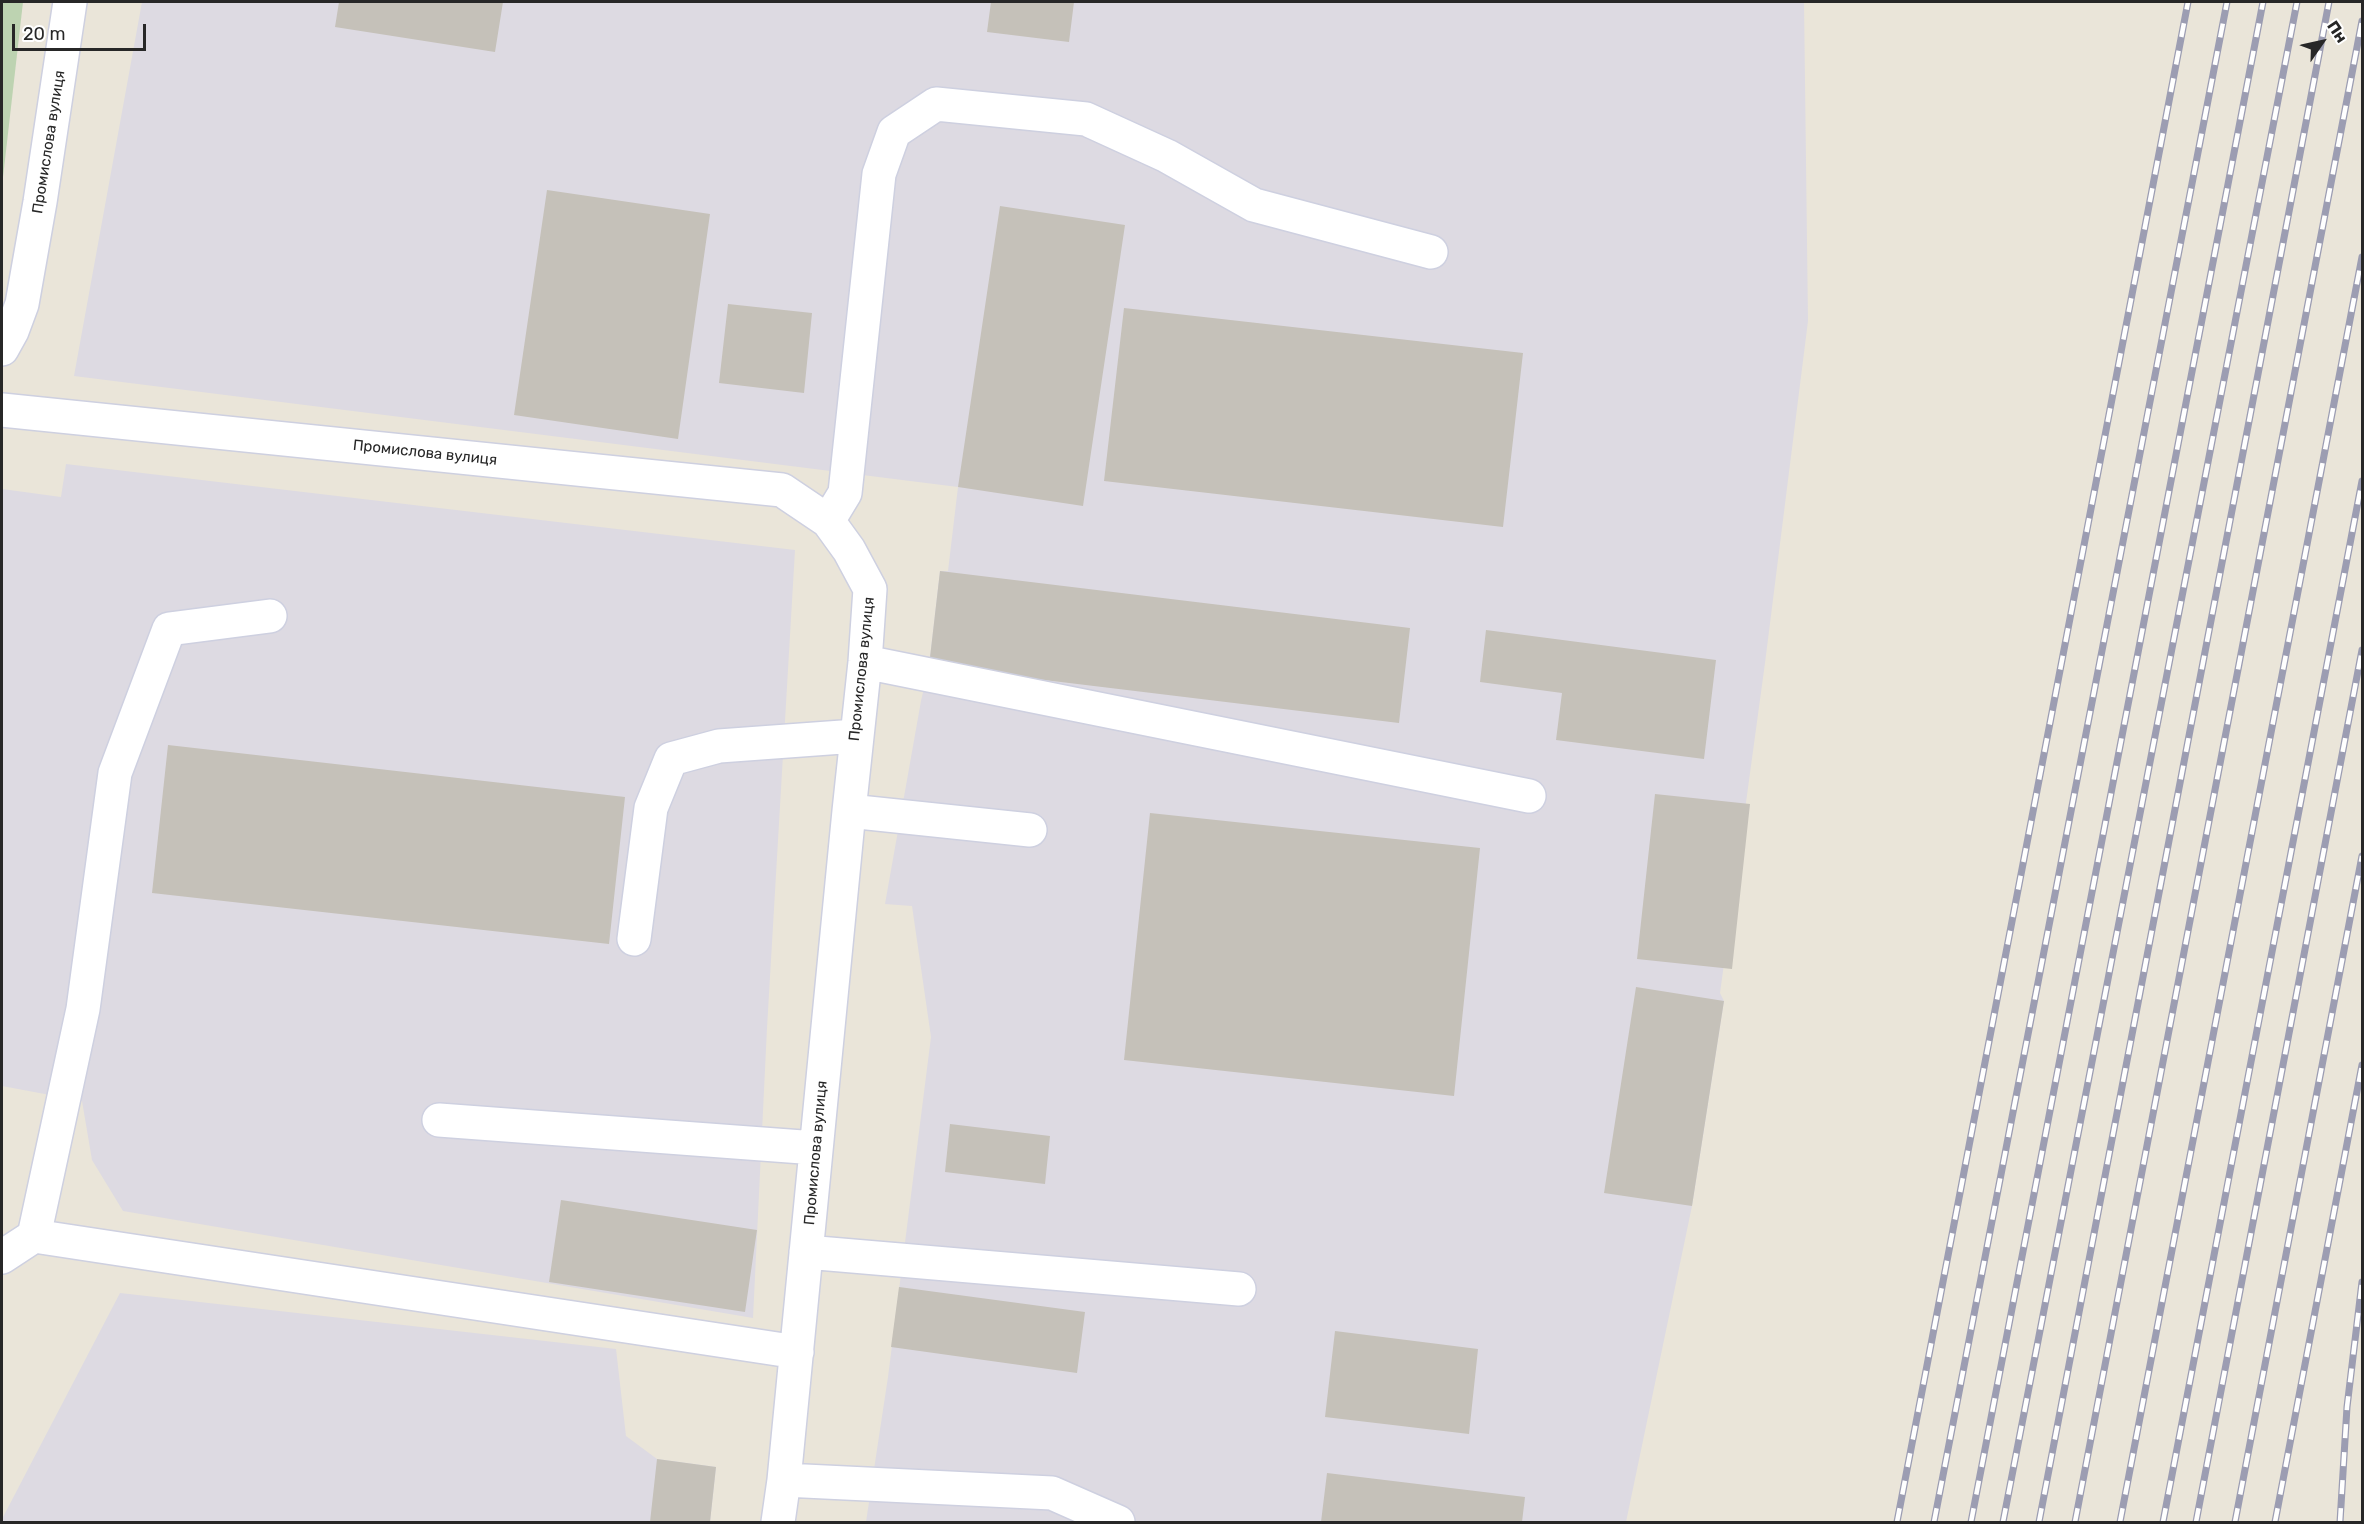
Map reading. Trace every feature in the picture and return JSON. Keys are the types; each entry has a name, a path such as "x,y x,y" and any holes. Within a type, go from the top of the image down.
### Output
{"street":[{"name":"Промислова вулиця","path":"2,349 12,331 22,304 70,2"},
{"path":"828,521 845,493 879,174 894,132 936,104 1086,119 1167,156 1254,205 1431,252"},
{"name":"Промислова вулиця","path":"2,410 782,490 828,521 849,550 870,590 865,662 778,1522"},
{"path":"34,1236 83,1009 116,773 169,629 270,616"},
{"path":"865,662 1528,796"},
{"path":"634,939 651,808 671,759 719,746 856,736"},
{"path":"849,811 1030,830"},
{"path":"439,1120 816,1148"},
{"path":"2,1257 34,1236 796,1352"},
{"path":"806,1252 1239,1289"},
{"path":"784,1480 1052,1493 1118,1522"}],"shaded area":[{"path":"142,2 1804,2 1808,321 1720,993 1724,1001 1692,1206 1626,1522 866,1522 888,1377 931,1037 912,906 885,904 929,666 940,571 948,571 958,487 74,376"},
{"path":"66,464 795,550 767,1028 753,1318 123,1211 92,1160 82,1101 2,1086 2,489 61,497"},
{"path":"120,1293 616,1349 626,1436 657,1459 716,1467 710,1522 2,1522"}],"green space":[{"path":"2,2 23,2 2,186"}],"building":[{"path":"339,2 503,2 495,52 335,27"},
{"path":"991,2 1074,2 1069,42 987,32"},
{"path":"547,190 710,214 678,439 514,415"},
{"path":"1000,206 1125,225 1083,506 958,487"},
{"path":"728,304 812,313 804,393 719,383"},
{"path":"1124,308 1523,353 1503,527 1104,481"},
{"path":"940,571 1410,628 1399,723 929,666"},
{"path":"1486,630 1716,660 1704,759 1556,740 1562,693 1480,682"},
{"path":"168,745 625,797 609,944 152,893"},
{"path":"1655,794 1750,804 1732,969 1637,959"},
{"path":"1150,813 1480,848 1454,1096 1124,1060"},
{"path":"1636,987 1724,1001 1692,1206 1604,1193"},
{"path":"950,1124 1050,1136 1045,1184 945,1172"},
{"path":"561,1200 757,1230 745,1312 549,1282"},
{"path":"899,1287 1085,1312 1077,1373 891,1347"},
{"path":"1335,1331 1478,1349 1469,1434 1325,1417"},
{"path":"657,1459 716,1467 710,1522 650,1522"},
{"path":"1327,1473 1525,1497 1522,1522 1321,1522"}],"railway":[{"path":"1897,1522 2188,2"},
{"path":"1934,1522 2227,2"},
{"path":"1971,1522 2263,2"},
{"path":"2003,1522 2297,2"},
{"path":"2039,1522 2329,2"},
{"path":"2075,1522 2362,21"},
{"path":"2120,1522 2362,257"},
{"path":"2163,1522 2362,481"},
{"path":"2196,1522 2362,650"},
{"path":"2235,1522 2362,856"},
{"path":"2275,1522 2362,1065"},
{"path":"2340,1522 2347,1407 2362,1282"}]}
